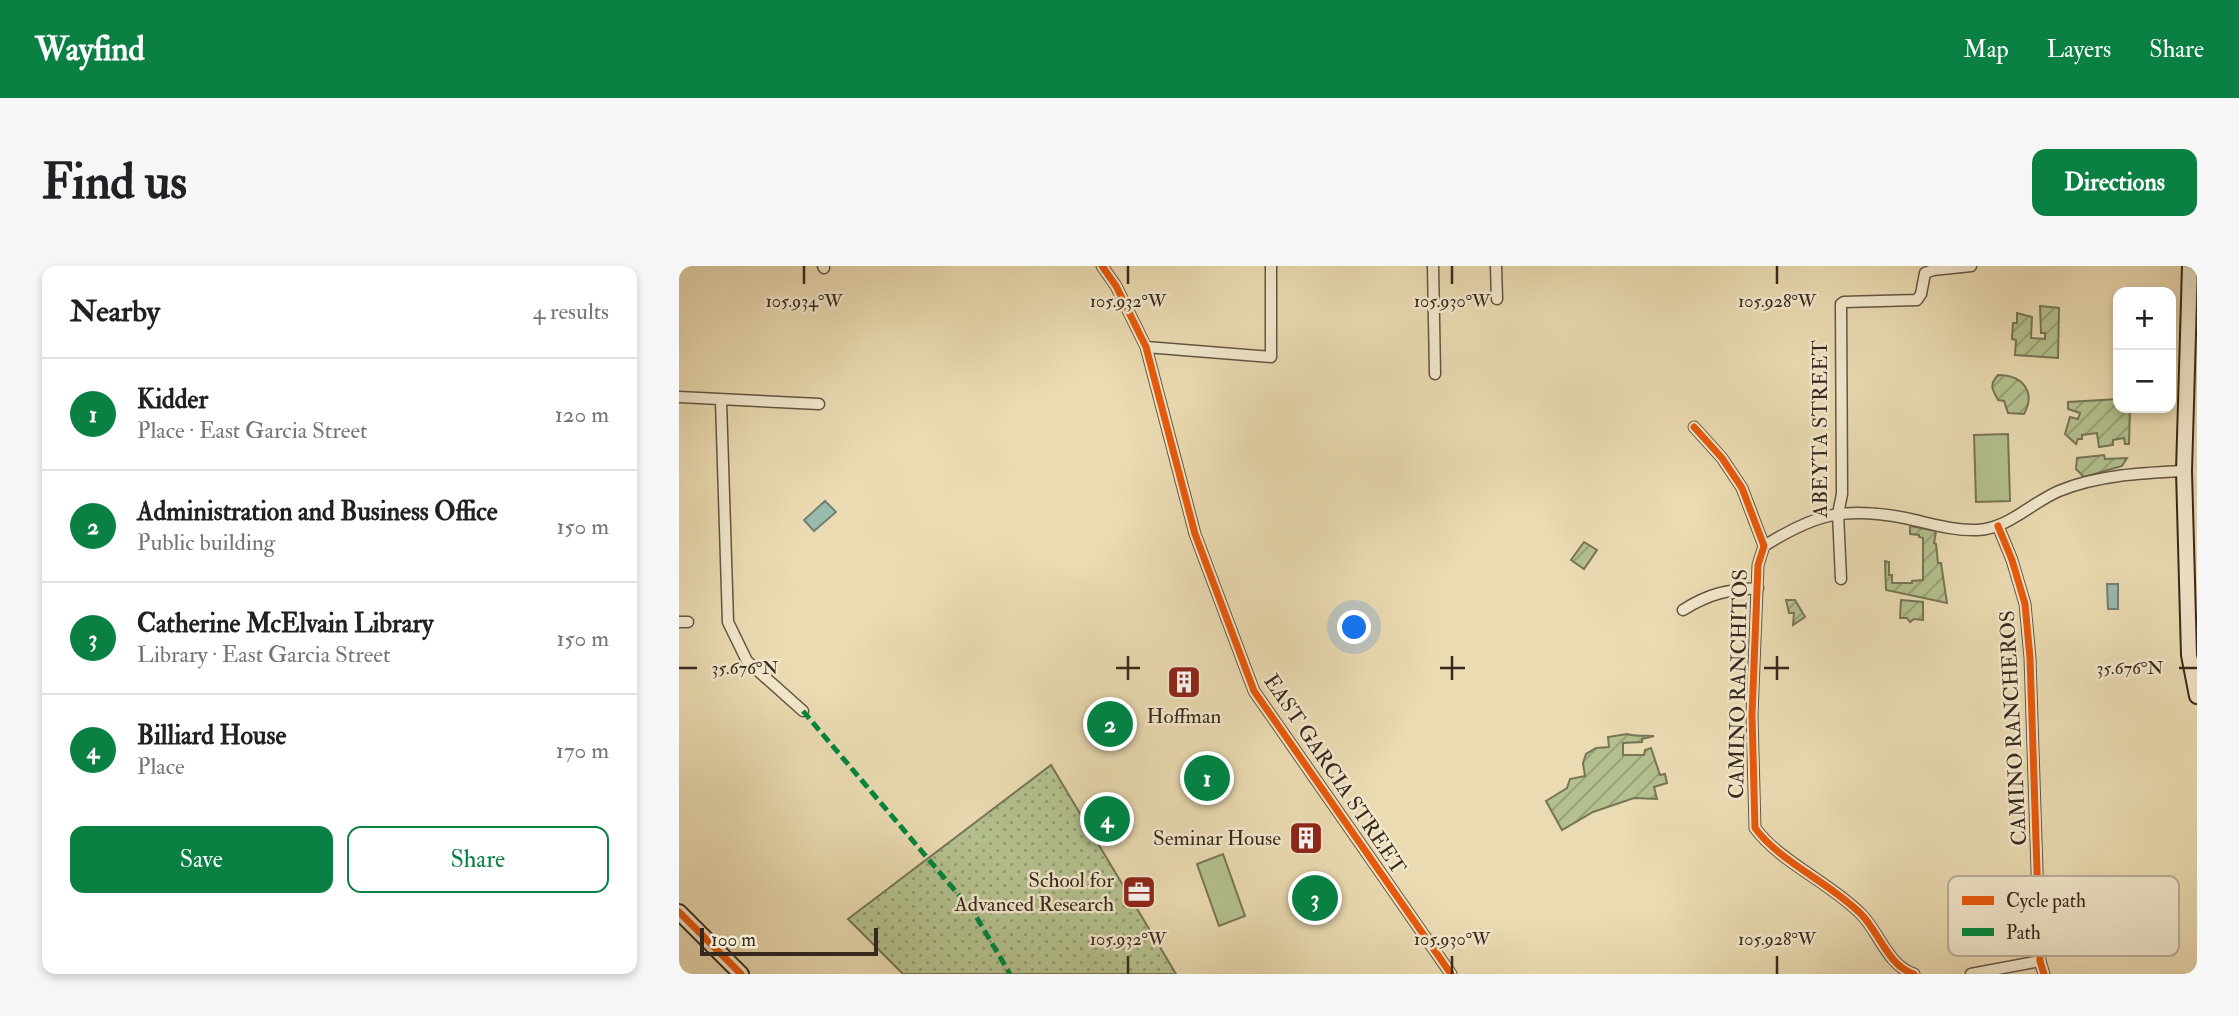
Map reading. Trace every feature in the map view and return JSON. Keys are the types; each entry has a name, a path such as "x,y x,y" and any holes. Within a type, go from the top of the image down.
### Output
{"street":[{"name":"EAST GARCIA STREET","path":"1102,266 1146,346 1195,534 1254,691 1451,974"},
{"path":"1146,346 1271,357 1271,266"},
{"path":"1433,266 1435,374"},
{"path":"1496,266 1497,299"},
{"name":"ABEYTA STREET","path":"1841,579 1841,304 1917,300 1921,294 1925,273 1971,266"},
{"path":"2190,266 2184,471 2189,655 2197,696"},
{"path":"679,397 820,404"},
{"path":"721,401 727,622 747,661 803,711"},
{"name":"CAMINO RANCHITOS","path":"1694,427 1722,458 1742,488 1764,547 1758,565 1752,715 1755,828 1766,842 1848,901 1867,920 1889,955 1906,972 1915,974"},
{"path":"1764,547 1796,526 1817,517 1839,514 1871,513 1944,528 1978,530 1998,526 2060,491 2126,474 2184,471"},
{"name":"CAMINO RANCHEROS","path":"1998,526 2013,560 2025,604 2031,657 2037,876"},
{"path":"1683,610 1704,597 1725,590 1758,588"},
{"path":"679,912 741,974"},
{"name":"CAMINO RANCHEROS","path":"2040,956 2044,974"},
{"path":"1971,974 2040,961"}],"green space":[{"path":"2040,306 2059,308 2058,358 2015,355 2016,340 2012,339 2017,313 2032,317 2031,338 2045,339 2045,333 2041,333"},
{"path":"1998,375 2014,378 2025,386 2029,399 2024,414 2008,413 2004,401 1998,400 1992,387"},
{"path":"2113,399 2113,413 2130,413 2129,444 2125,444 2124,438 2113,440 2113,445 2099,447 2097,433 2082,435 2082,439 2078,439 2076,444 2065,434 2070,417 2078,419 2080,413 2068,409 2068,402"},
{"path":"2008,434 2010,501 1976,502 1974,435"},
{"path":"2104,455 2105,459 2127,458 2122,466 2084,477 2076,469 2077,458"},
{"path":"1910,526 1936,531 1934,543 1938,563 1941,563 1947,603 1886,590 1885,561 1889,562 1892,583 1923,580 1923,538 1910,534"},
{"path":"1584,542 1597,550 1584,569 1571,560"},
{"path":"1786,600 1795,600 1805,617 1793,625 1794,613 1789,613"},
{"path":"1901,600 1923,602 1923,620 1914,619 1910,622 1907,618 1900,618"},
{"path":"1627,734 1654,736 1642,739 1642,742 1623,743 1623,755 1644,755 1645,750 1651,748 1660,775 1665,774 1667,783 1654,787 1657,799 1634,798 1593,812 1562,830 1546,801 1567,788 1570,779 1585,776 1583,763 1586,754 1596,748 1609,747 1608,737"},
{"path":"1051,765 1176,974 903,974 848,919"},
{"path":"1223,854 1245,916 1219,926 1197,864"}],"shaded area":[{"path":"825,501 836,512 814,531 804,520"},
{"path":"2107,584 2118,584 2118,609 2108,609"}],"marked path":[{"path":"803,711 974,913 1010,974"}],"cycle path":[{"path":"1102,266 1116,286 1146,347 1195,534 1254,691 1451,974"},
{"path":"1694,427 1722,458 1742,488 1764,546 1758,565 1752,715 1755,828 1791,862 1861,914 1897,964 1914,974"},
{"path":"1998,526 2012,560 2025,604 2030,658 2037,876"},
{"path":"679,912 741,974"},
{"path":"2040,956 2044,974"}],"place":[{"name":"Hoffman","path":"1184,682"},
{"name":"Administration and Business Office","path":"1110,724"},
{"name":"Kidder","path":"1207,778"},
{"name":"Billiard House","path":"1107,819"},
{"name":"Seminar House","path":"1306,838"},
{"name":"School for Advanced Research","path":"1139,892"},
{"name":"Catherine McElvain Library","path":"1315,898"}]}
